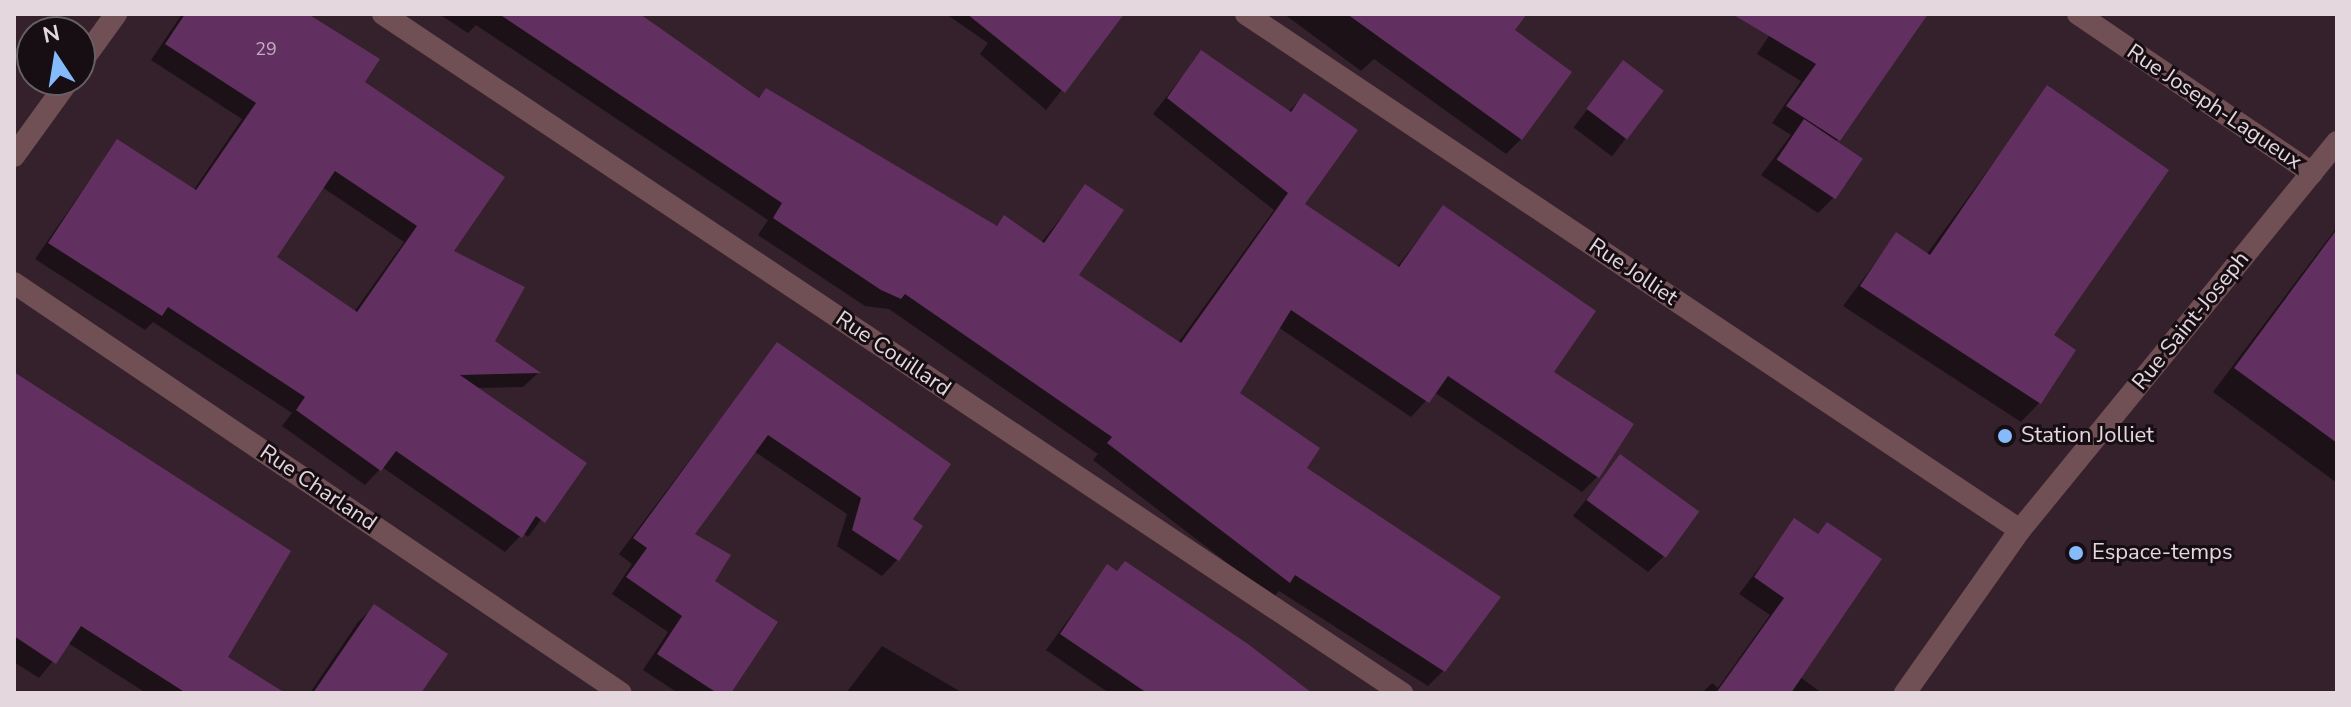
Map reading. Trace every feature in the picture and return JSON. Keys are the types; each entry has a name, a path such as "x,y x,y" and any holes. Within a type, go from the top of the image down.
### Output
{"street":[{"path":"96,42 116,14"},
{"name":"Rue Couillard","path":"383,14 1402,693"},
{"name":"Rue Jolliet","path":"1246,14 2020,530"},
{"name":"Rue Joseph-Lagueux","path":"2078,14 2312,173"},
{"path":"14,156 57,96"},
{"name":"Rue Saint-Joseph","path":"1905,693 2020,530 2337,142"},
{"name":"Rue Charland","path":"14,283 621,693"}],"building":[{"path":"185,14 308,14 380,59 365,82 505,177 454,251 525,287 495,341 541,373 460,375 587,463 545,523 536,516 522,538 396,451 381,471 296,410 305,397 168,307 162,316 48,243 117,139 196,190 256,103 165,44","holes":["335,171 417,226 357,312 277,257"]},
{"path":"499,14 640,14 759,98 766,88 997,226 1004,215 1044,243 1085,184 1124,210 1079,275 1181,343 1288,193 1167,98 1201,50 1291,112 1304,93 1358,130 1305,204 1399,267 1443,205 1596,311 1554,372 1634,424 1599,478 1448,376 1429,403 1291,310 1240,393 1320,448 1307,468 1501,597 1445,672 1295,575 1290,583 1107,443 1112,437 905,294 901,299 881,290 773,218 782,203"},
{"path":"967,14 1124,14 1065,93"},
{"path":"1347,14 1527,14 1515,30 1572,72 1522,140"},
{"path":"1732,14 1928,14 1840,141 1786,106 1816,64"},
{"path":"1623,60 1664,91 1627,139 1586,109"},
{"path":"2047,85 2169,170 2054,335 2076,350 2041,404 1860,286 1896,232 1930,255"},
{"path":"1804,119 1863,159 1835,199 1777,160"},
{"path":"2337,229 2337,443 2234,368"},
{"path":"777,342 951,464 913,519 923,526 899,561 852,530 861,498 768,435 695,534 731,555 715,581 778,622 731,693 717,693 657,654 682,616 626,577 647,548 633,538"},
{"path":"14,372 291,551 228,657 285,693 186,693 81,626 56,664 14,636"},
{"path":"1620,454 1699,512 1666,558 1586,500"},
{"path":"1794,518 1818,534 1827,522 1882,559 1791,693 1716,693 1784,598 1754,577"},
{"path":"1125,561 1248,644 1312,693 1147,693 1060,634 1107,564 1117,571"},
{"path":"374,604 448,654 421,693 313,693"}],"place":[{"name":"Station Jolliet","path":"2005,436"},
{"name":"Espace-temps","path":"2076,553"}]}
